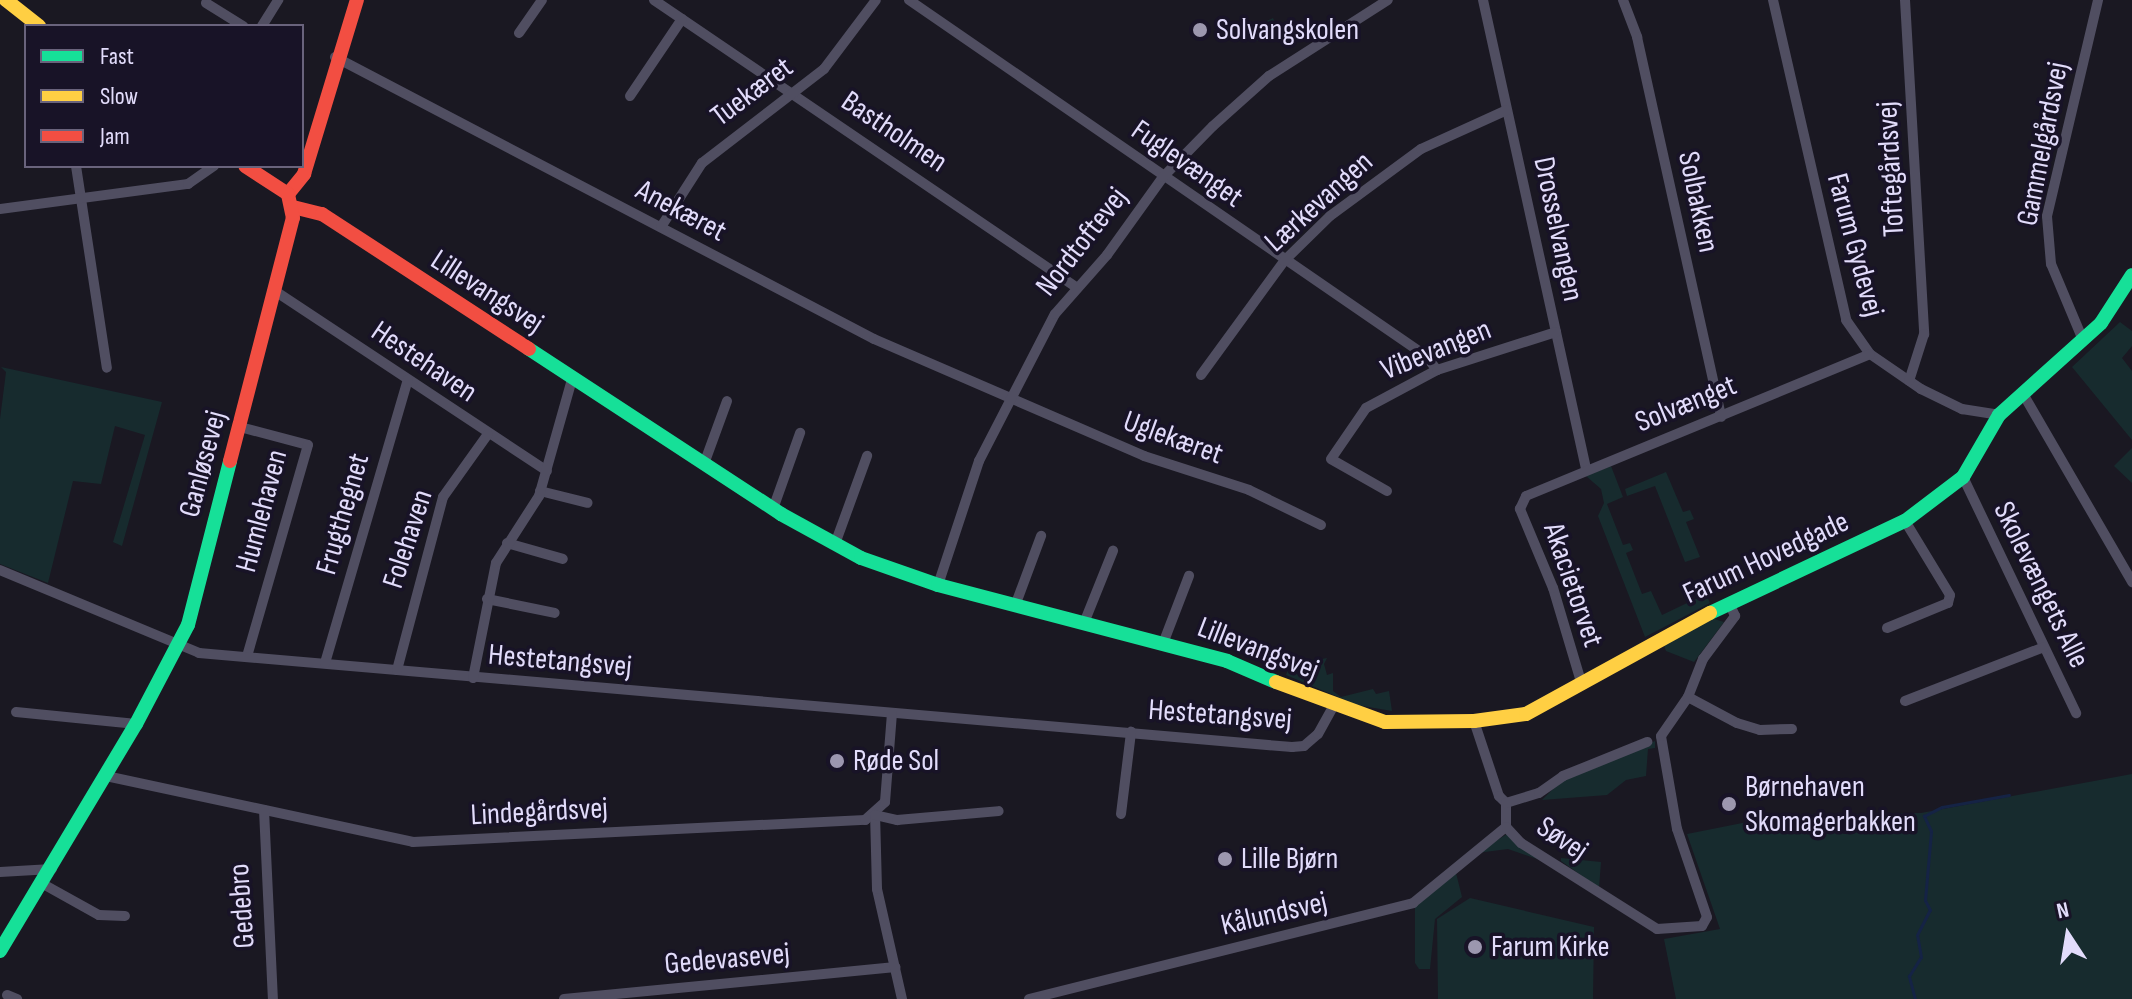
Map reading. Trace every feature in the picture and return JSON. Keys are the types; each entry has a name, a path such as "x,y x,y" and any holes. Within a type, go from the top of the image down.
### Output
{"street":[{"path":"6,0 36,24"},
{"path":"263,24 278,0"},
{"name":"Ganløsevej","path":"0,951 52,869 181,645 275,291 290,201 304,174 335,57 357,0"},
{"path":"519,33 542,0"},
{"name":"Bastholmen","path":"654,0 1076,287"},
{"name":"Tuekæret","path":"661,227 702,163 842,50 876,0"},
{"name":"Fuglevænget","path":"909,0 1426,356 1437,370"},
{"name":"Nordtoftevej","path":"938,585 979,461 1008,398 1042,335 1076,287 1107,255 1163,177 1269,76 1369,4 1388,0"},
{"name":"Drosselvangen","path":"1483,0 1586,468"},
{"name":"Solbakken","path":"1623,0 1637,37 1721,417"},
{"name":"Farum Gydevej","path":"1773,0 1840,306 1870,354 1909,381 1962,409 1999,415"},
{"name":"Toftegårdsvej","path":"1905,0 1924,334 1909,381"},
{"name":"Gammelgårdsvej","path":"2083,340 2051,264 2047,216 2098,0"},
{"path":"206,3 240,24"},
{"path":"630,96 682,19"},
{"name":"Anekæret","path":"335,57 874,339 1008,398"},
{"name":"Lærkevangen","path":"1201,375 1284,261 1385,173 1434,142 1507,110"},
{"path":"76,168 107,368"},
{"path":"0,209 188,184 211,168"},
{"name":"Lillevangsvej","path":"248,168 290,201 322,214 773,509 835,544 938,585 1164,641 1227,661 1333,707"},
{"name":"Farum Hovedgade","path":"1333,707 1387,722 1474,721 1526,714 1688,623 1905,521 1963,477 1999,415 2101,323 2132,275"},
{"name":"Hestehaven","path":"275,291 547,471"},
{"name":"Vibevangen","path":"1387,491 1331,459 1366,408 1437,370 1556,332"},
{"name":"Solvænget","path":"1522,501 1534,490 1586,468 1721,417 1870,354"},
{"path":"473,678 487,599 507,543 530,515 540,491 572,379"},
{"name":"Frugthegnet","path":"325,663 408,380"},
{"path":"2022,392 2132,582"},
{"name":"Uglekæret","path":"1008,398 1144,456 1249,490 1321,525"},
{"path":"704,464 727,401"},
{"name":"Humlehaven","path":"240,427 308,445 247,656"},
{"path":"773,509 800,433"},
{"name":"Folehaven","path":"397,670 443,497 488,434"},
{"path":"835,544 867,456"},
{"name":"Skolevængets Alle","path":"1963,477 2076,713"},
{"path":"540,491 588,503"},
{"name":"Akacietorvet","path":"1522,501 1520,509 1552,587 1582,685"},
{"path":"1887,628 1948,603 1950,595 1905,521"},
{"path":"1015,606 1041,536"},
{"path":"507,543 563,559"},
{"path":"1084,623 1113,551"},
{"name":"Hestetangsvej","path":"0,570 199,653 1304,746 1318,734 1333,707"},
{"name":"Lillevangsvej","path":"1164,641 1189,576"},
{"path":"487,599 555,613"},
{"path":"1730,605 1735,616 1703,659 1688,697 1749,727 1792,729"},
{"path":"1905,701 2044,647"},
{"name":"Søvej","path":"1474,721 1499,796 1506,803 1506,827 1532,852 1657,929 1693,928 1707,917 1677,829 1661,736 1688,697"},
{"path":"16,712 136,724"},
{"path":"892,713 885,802 875,815 877,889 902,999"},
{"name":"Hestetangsvej","path":"1121,814 1131,732"},
{"path":"1506,803 1647,742"},
{"name":"Lindegårdsvej","path":"106,776 425,843 865,820 875,815 897,820 999,811"},
{"name":"Gedebro","path":"264,810 273,999"},
{"name":"Kålundsvej","path":"1029,999 1413,903 1506,827"},
{"path":"0,872 52,869"},
{"path":"43,884 99,915 125,916"},
{"name":"Gedevasevej","path":"564,999 895,967"}],"green space":[{"path":"1273,18 1279,31 1255,42 1249,29"},
{"path":"2120,322 2132,331 2132,346 2122,358 2132,371 2132,440 2072,367"},
{"path":"1,367 162,402 122,546 113,542 145,435 115,426 101,484 73,481 48,583 0,564 0,419 6,372"},
{"path":"2132,448 2132,483 2114,466"},
{"path":"1611,466 1623,497 1607,504 1623,545 1630,543 1633,550 1626,553 1642,594 1651,591 1662,615 1706,594 1710,603 1645,637 1598,516 1604,503 1601,489 1586,476"},
{"path":"1666,472 1683,512 1690,510 1694,519 1686,522 1700,557 1685,562 1655,486 1627,496 1625,489"},
{"path":"1711,618 1724,622 1694,662 1666,651 1663,643"},
{"path":"1327,658 1324,664 1327,675 1333,673 1333,691 1341,697 1373,689 1376,694 1389,691 1392,711 1357,705 1286,675 1290,665"},
{"path":"1655,741 1655,748 1648,749 1646,776 1626,780 1607,795 1542,800 1560,782"},
{"path":"2132,774 2132,999 1676,999 1664,939 1720,929 1687,834 1782,815 1921,813"},
{"path":"1507,834 1546,862 1508,849 1477,853"},
{"path":"1561,858 1601,862 1599,888 1561,861"},
{"path":"1456,873 1462,897 1435,919 1430,969 1419,969 1415,963 1415,907"},
{"path":"1470,898 1594,927 1593,999 1438,999 1437,919"}],"waterway":[{"path":"1915,999 1909,976 1921,957 1917,935 1930,910 1925,900 1931,831 1924,816 1942,807 2009,795"}],"traffic: fast":[{"path":"1710,613 1905,521 1963,477 1999,415 2101,323 2132,275"},
{"path":"529,349 781,514 861,558 938,585 1227,661 1276,682"},
{"path":"0,951 136,724 188,625 230,461"}],"traffic: slow":[{"path":"6,0 36,24"},
{"path":"1276,682 1385,722 1474,721 1526,714 1710,613"}],"traffic: jam":[{"path":"288,194 304,174 357,0"},
{"path":"230,461 293,218 288,194 248,168"},
{"path":"293,207 322,214 529,349"}],"place":[{"name":"Solvangskolen","path":"1200,30"},
{"name":"Røde Sol","path":"837,761"},
{"name":"Børnehaven Skomagerbakken","path":"1729,804"},
{"name":"Lille Bjørn","path":"1225,859"},
{"name":"Farum Kirke","path":"1475,947"}]}
